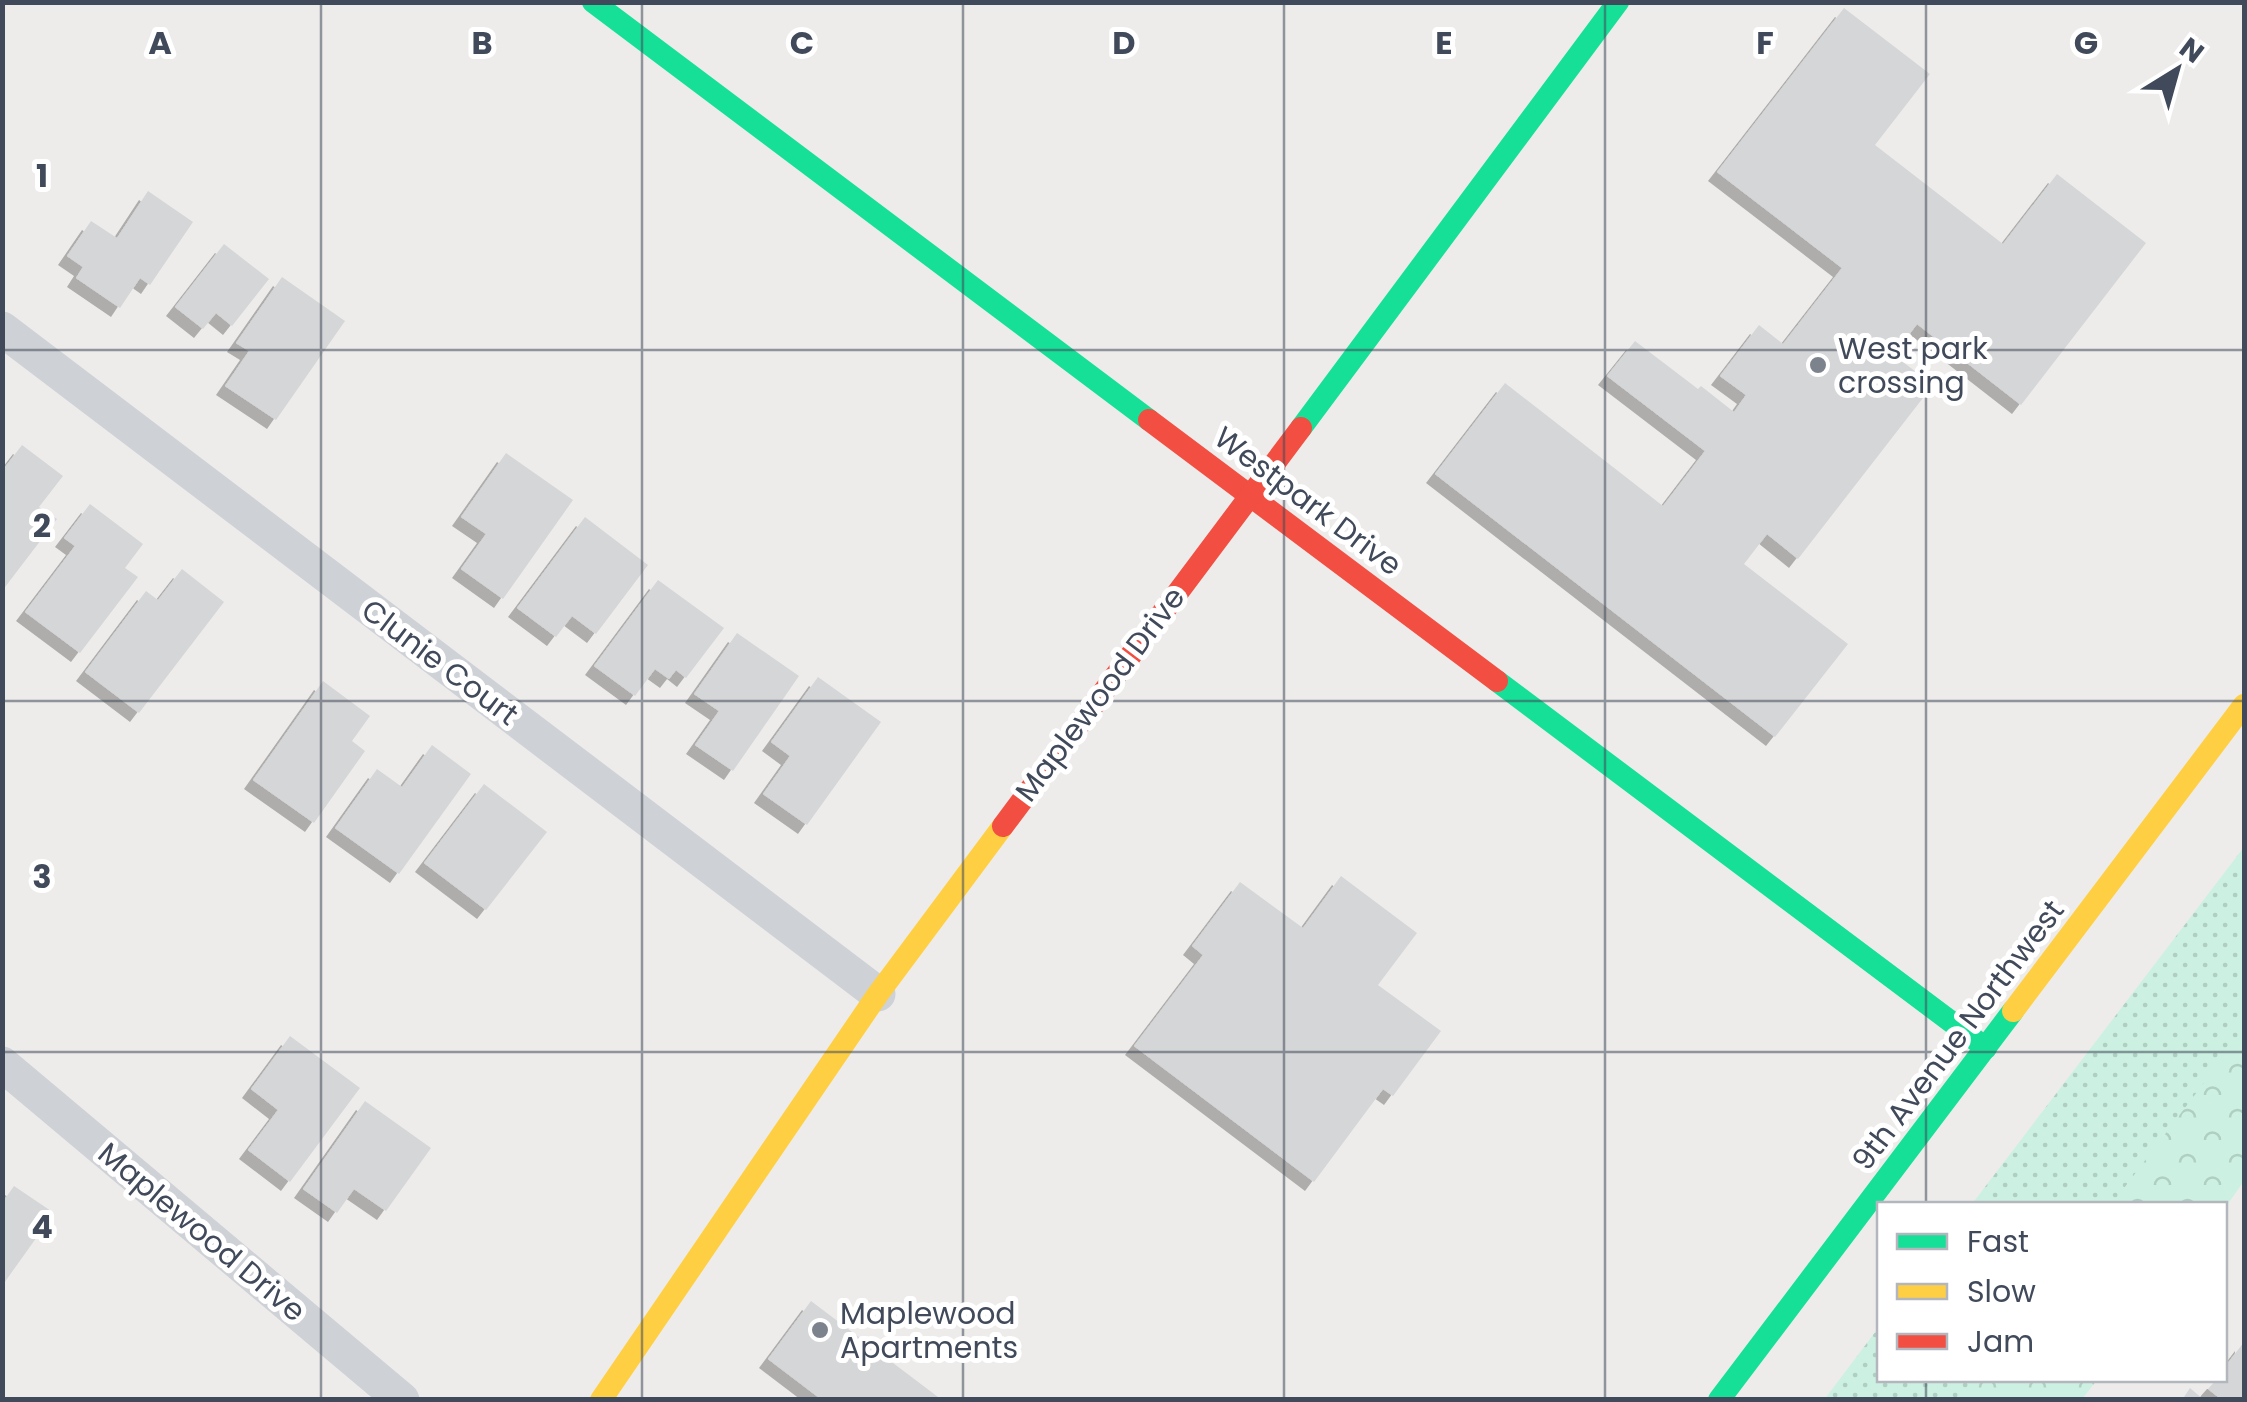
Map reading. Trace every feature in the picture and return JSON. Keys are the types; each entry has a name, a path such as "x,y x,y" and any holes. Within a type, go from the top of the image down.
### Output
{"street":[{"name":"Westpark Drive","path":"593,2 1986,1048"},
{"name":"Maplewood Drive","path":"601,1400 878,994 1618,2"},
{"name":"Clunie Court","path":"2,329 878,994"},
{"name":"9th Avenue Northwest","path":"1719,1400 2244,705"},
{"name":"Maplewood Drive","path":"2,1064 402,1400"}],"green space":[{"path":"2244,847 2244,1080 2153,1202 1974,1202"},
{"path":"2244,1030 2244,1181 2227,1205 2227,1202 2114,1202"},
{"path":"1877,1330 1877,1382 2022,1382 2009,1399 1824,1400"},
{"path":"1978,1382 2095,1382 2082,1399 1965,1399"}],"building":[{"name":"West park crossing","path":"1844,8 1930,74 1875,145 2003,244 2057,174 2146,243 2021,405 1917,324 1894,355 1933,385 1798,559 1767,534 1744,564 1848,644 1775,737 1435,474 1505,383 1663,506 1705,451 1607,376 1635,341 1734,412 1746,395 1720,376 1759,325 1783,344 1842,268 1717,172"},
{"path":"148,191 193,222 150,285 140,278 120,308 76,278 83,267 67,256 91,221 117,238"},
{"path":"224,244 269,279 232,326 216,313 203,329 175,307"},
{"path":"282,277 345,321 276,420 225,386 249,351 236,343"},
{"path":"22,445 63,476 39,507 57,519 2,591 2,471"},
{"path":"506,453 573,500 503,599 461,569 486,534 461,517"},
{"path":"90,504 143,544 125,568 138,577 80,653 25,612 75,546 64,538"},
{"path":"585,517 648,565 596,634 572,616 556,637 517,608"},
{"path":"182,569 224,602 139,713 85,672 146,591 158,600"},
{"path":"658,580 724,628 686,678 676,670 669,679 655,669 635,696 594,666"},
{"path":"737,633 799,676 733,771 695,745 719,711 694,694"},
{"path":"818,677 881,722 807,825 763,794 790,756 771,742"},
{"path":"323,681 370,716 352,741 365,751 314,823 253,780"},
{"path":"432,745 471,774 399,874 335,828 377,769 402,787"},
{"path":"484,784 547,832 486,910 424,863"},
{"path":"1341,876 1417,933 1378,985 1441,1031 1393,1096 1383,1089 1314,1182 1134,1046 1203,955 1192,946 1240,882 1303,928"},
{"path":"290,1036 360,1088 290,1182 248,1150 278,1110 251,1089"},
{"path":"365,1101 431,1148 386,1211 354,1189 337,1213 303,1189"},
{"path":"14,1186 54,1213 2,1286 2,1203"},
{"name":"Maplewood Apartments","path":"811,1301 942,1400 822,1400 768,1359"},
{"path":"2244,1342 2244,1400 2222,1400 2208,1389 2214,1382 2227,1382 2227,1364"},
{"path":"2190,1388 2204,1400 2182,1400"}],"traffic: fast":[{"path":"593,2 1149,420"},
{"path":"1301,428 1618,2"},
{"path":"1497,681 1986,1048"},
{"path":"1719,1400 2013,1011"}],"traffic: slow":[{"path":"2013,1011 2244,705"},
{"path":"601,1400 878,994 1003,826"}],"traffic: jam":[{"path":"1149,420 1497,681"},
{"path":"1003,826 1301,428"}],"place":[{"name":"West park crossing","path":"1818,365"},
{"name":"Maplewood Apartments","path":"820,1330"}]}
